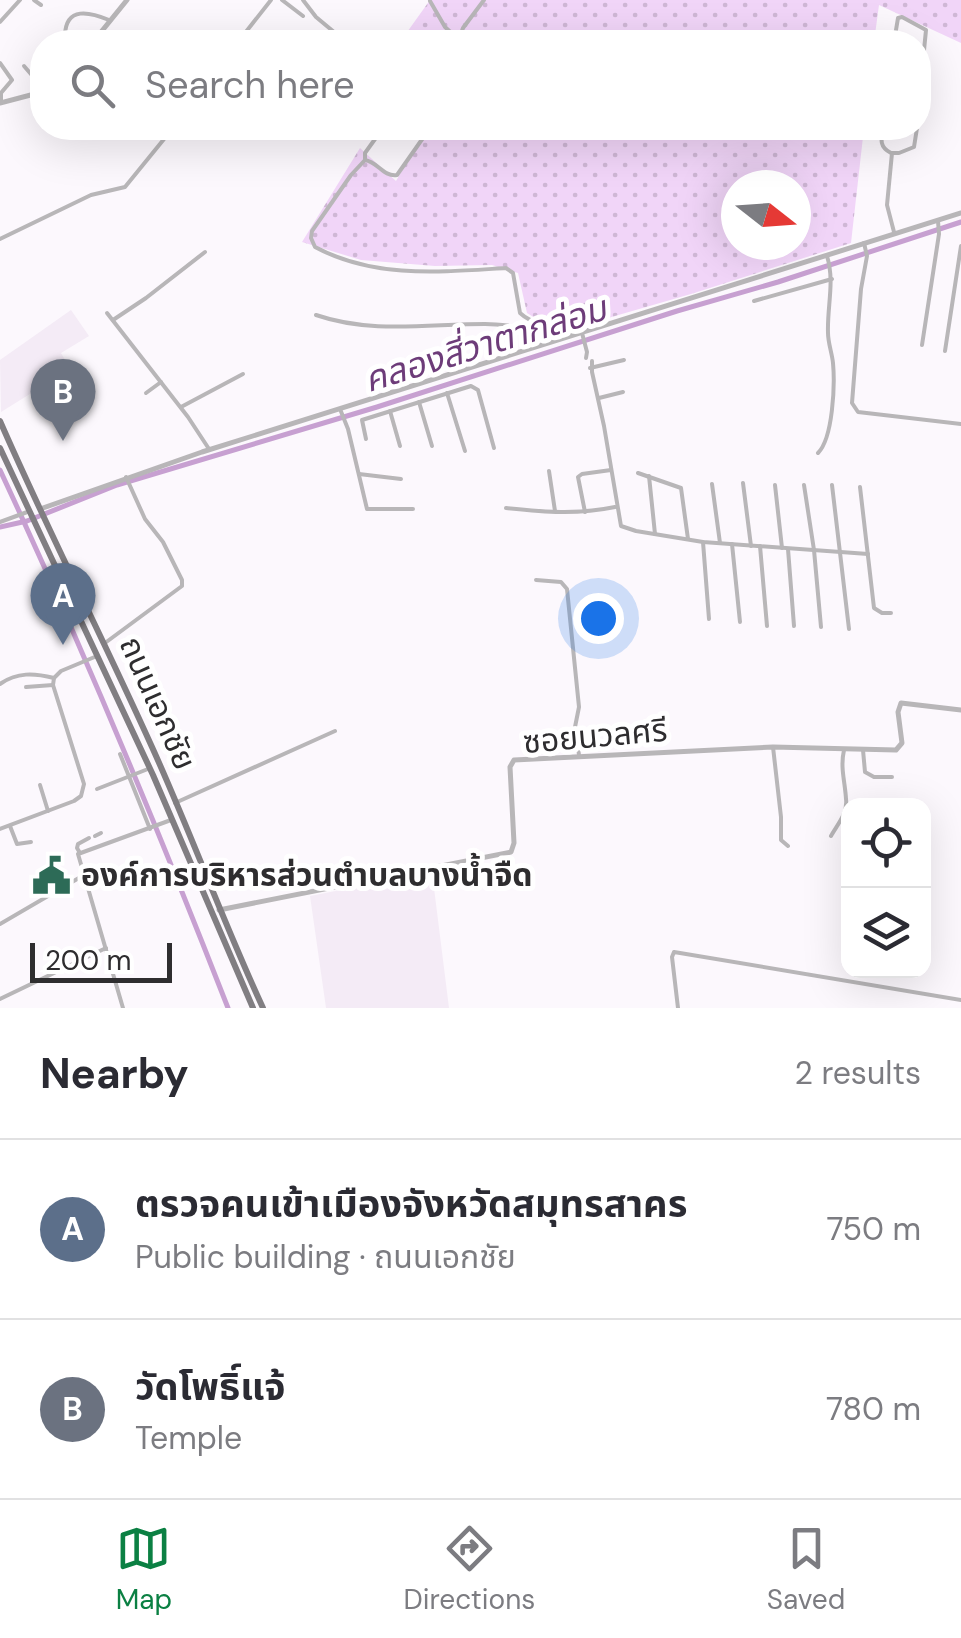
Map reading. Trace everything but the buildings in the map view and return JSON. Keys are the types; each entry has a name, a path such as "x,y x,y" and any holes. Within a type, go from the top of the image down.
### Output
{"main road":[{"name":"ถนนเอกชัย","path":"0,422 31,513"},
{"name":"ถนนเอกชัย","path":"0,450 104,643 263,1008"},
{"name":"ถนนเอกชัย","path":"43,528 93,657 150,768 253,1008"},
{"path":"139,744 149,740"}],"street":[{"path":"0,22 20,0"},
{"path":"34,0 41,4"},
{"path":"103,30 127,0"},
{"path":"247,30 270,0"},
{"path":"282,0 303,16"},
{"path":"303,0 332,30"},
{"path":"430,0 448,30"},
{"path":"462,30 484,0"},
{"path":"66,30 71,18 79,13 90,12 111,20"},
{"path":"896,30 898,18 902,17 926,30"},
{"path":"0,62 12,80 1,103 30,94"},
{"path":"24,66 30,74"},
{"path":"0,239 91,195 126,187 163,140"},
{"path":"374,140 365,160 312,231 310,238 315,247 347,260 406,272 506,268 513,273 524,317 580,333"},
{"path":"365,160 388,175 398,175 422,140"},
{"path":"881,140 885,150 892,153 914,147 915,140"},
{"path":"892,153 887,205 894,234"},
{"path":"0,524 210,450 341,412 580,333 866,249 894,234 961,214"},
{"path":"922,345 939,223"},
{"path":"945,351 961,246"},
{"path":"866,249 854,408 858,412 961,424"},
{"path":"113,320 205,252"},
{"path":"818,453 829,432 833,365 827,330 832,279 828,259"},
{"path":"754,301 832,279"},
{"path":"107,313 210,450"},
{"path":"316,315 366,326 488,324 580,333"},
{"path":"580,333 597,398 621,526 703,542 868,554"},
{"path":"591,370 624,360"},
{"path":"180,407 243,374"},
{"path":"146,393 161,382"},
{"path":"366,439 362,420 432,395 471,386 478,390 494,448"},
{"path":"597,398 623,392"},
{"path":"447,393 465,451"},
{"path":"418,402 432,446"},
{"path":"341,412 367,508 413,509"},
{"path":"390,412 400,446"},
{"path":"585,513 578,477 611,470"},
{"path":"549,471 556,513"},
{"path":"638,473 681,488 688,539"},
{"path":"358,474 401,479"},
{"path":"649,476 655,534"},
{"path":"104,643 182,586 163,542 145,519 126,479"},
{"path":"743,483 751,546"},
{"path":"712,484 720,543"},
{"path":"775,485 794,626"},
{"path":"832,485 849,629"},
{"path":"804,486 821,628"},
{"path":"860,487 874,608 892,613"},
{"path":"506,508 585,513 616,507"},
{"path":"703,542 710,619"},
{"path":"732,544 740,622"},
{"path":"760,546 767,626"},
{"path":"536,580 561,582 567,588 579,707 578,756"},
{"path":"0,829 79,798 84,789 53,685 61,671 93,657"},
{"path":"0,684 24,674 54,678"},
{"path":"26,687 53,685"},
{"name":"ซอยนวลศรี","path":"219,910 511,852 511,762 773,747 896,750 902,742 898,712 901,703 961,710"},
{"path":"175,803 336,731"},
{"path":"773,747 781,840 788,846"},
{"path":"831,836 846,805 844,750"},
{"path":"863,750 865,772 874,777 892,777"},
{"path":"120,754 151,828"},
{"path":"97,789 150,768"},
{"path":"40,785 48,811"},
{"path":"80,853 172,820"},
{"path":"10,826 17,844 30,842"},
{"path":"95,836 77,848 122,1008"},
{"path":"0,924 84,875"},
{"path":"0,999 106,948"},
{"path":"678,1008 674,952 961,1000"}],"shaded area":[{"path":"430,0 961,0 961,43 879,5 876,30 409,30"},
{"path":"419,140 863,140 851,243 811,256 811,170 721,170 721,260 798,260 577,327 527,313 518,273 492,265 435,266 361,260 302,242 360,148 396,181"},
{"path":"71,310 89,336 61,353 70,369 1,412 0,360"},
{"path":"432,872 449,1008 326,1008 310,896"}],"waterway":[{"name":"คลองสี่วาตากล่อม","path":"0,527 27,521 117,485 961,222"},
{"path":"0,470 118,737 228,1008"}],"place":[{"name":"วัดโพธิ์แจ้","path":"63,441"},
{"name":"ตรวจคนเข้าเมืองจังหวัดสมุทรสาคร","path":"63,645"},
{"name":"องค์การบริหารส่วนตำบลบางน้ำจืด","path":"51,875"}]}
